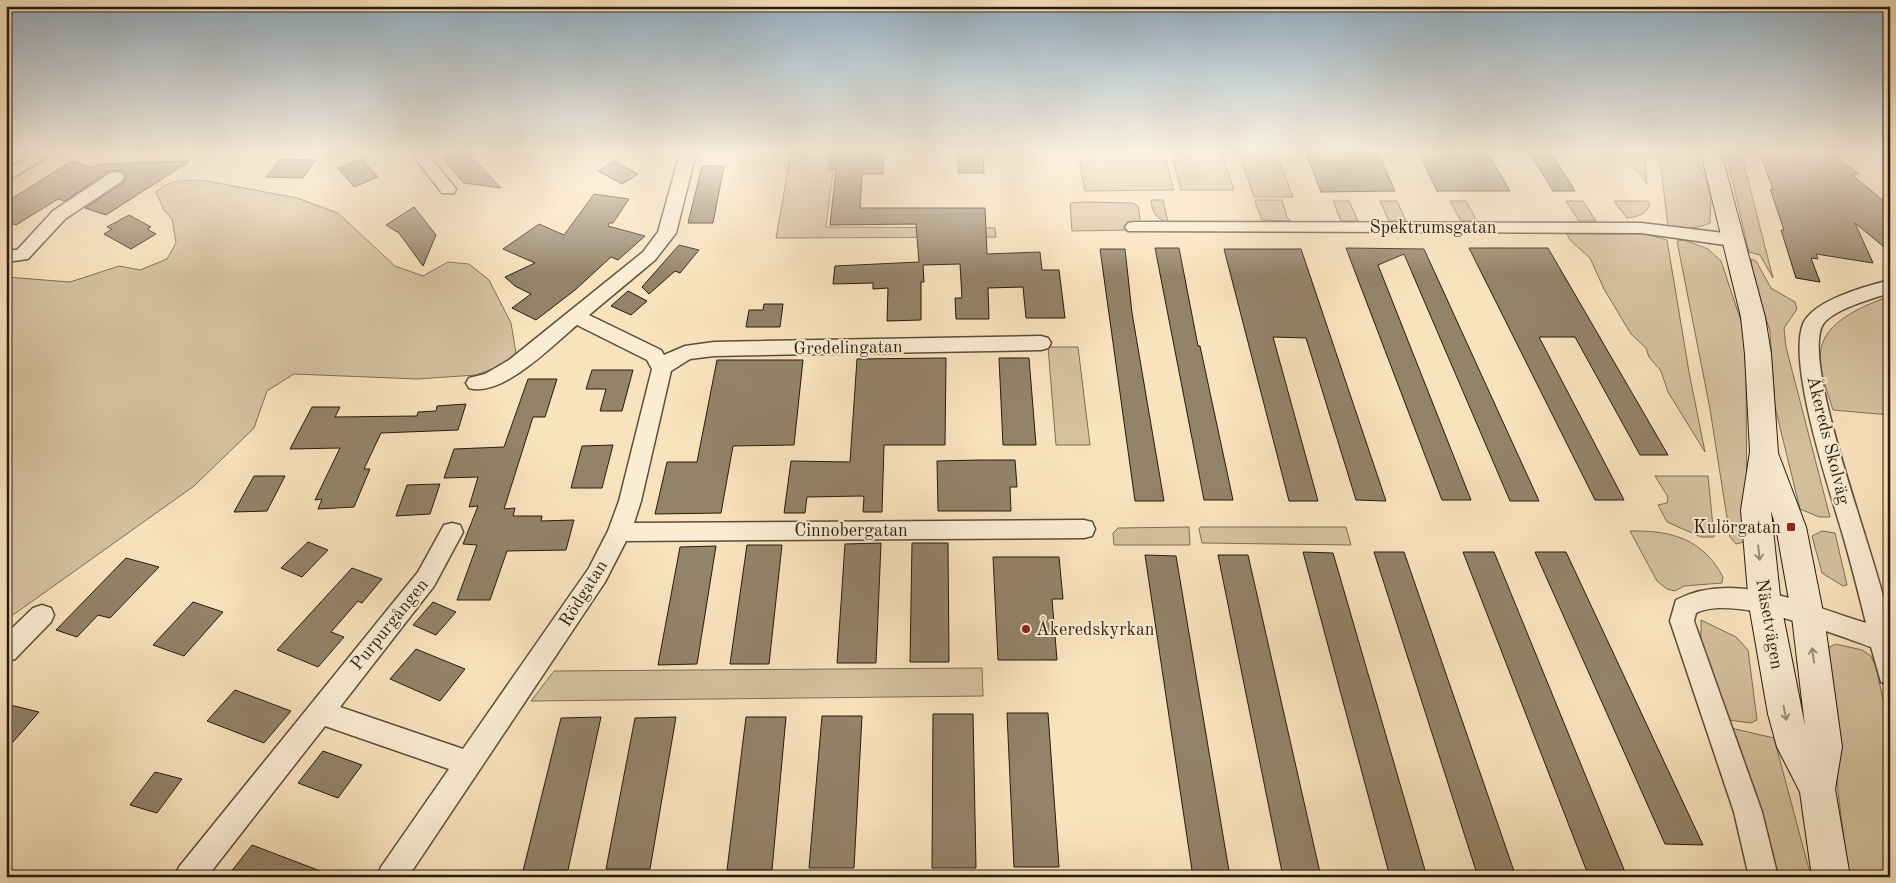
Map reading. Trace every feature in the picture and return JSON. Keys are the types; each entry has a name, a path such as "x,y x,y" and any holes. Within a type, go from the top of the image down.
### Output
{"street":[{"path":"6,256 22,255 59,215 90,194"},
{"path":"476,383 502,375 638,266 659,245 672,217 678,194"},
{"name":"Näsetvägen","path":"1721,194 1753,317 1758,354 1764,452 1756,510 1765,604 1785,714 1794,747 1818,789"},
{"name":"Spektrumsgatan","path":"1134,228 1641,228 1732,240"},
{"name":"Åkereds Skolväg","path":"1890,286 1826,312 1817,318 1811,326 1808,339 1811,370 1822,424 1890,674"},
{"path":"576,317 654,355 662,370"},
{"name":"Gredelingatan","path":"662,370 671,358 686,352 714,349 1041,343"},
{"name":"Rödgatan","path":"391,877 596,575 619,532 630,501 662,370"},
{"name":"Näsetvägen","path":"1764,452 1791,527 1808,617 1825,747 1818,789 1831,877"},
{"name":"Cinnobergatan","path":"619,532 1084,529"},
{"name":"Purpurgången","path":"189,877 426,579 452,532"},
{"path":"1764,877 1748,812 1682,621 1685,607 1700,599 1718,597 1742,598 1882,640"},
{"path":"6,651 42,615"},
{"path":"320,712 467,763"}],"shaded area":[{"path":"157,194 277,194 297,198 338,213 395,266 423,276 448,262 469,264 489,280 511,323 516,353 503,365 476,375 417,379 294,374 267,391 254,428 194,486 6,620 6,277 70,282 119,266 140,270 167,259 176,243 172,219 164,210"},
{"path":"784,194 830,194 826,227 995,228 996,237 776,238"},
{"path":"1253,194 1292,194 1293,197 1254,197"},
{"path":"1664,194 1710,194 1710,223 1694,228 1668,226"},
{"path":"1736,194 1752,194 1773,278 1760,255 1749,252"},
{"path":"1151,200 1163,200 1168,222 1160,219 1155,214"},
{"path":"1256,200 1282,200 1287,217 1291,221 1262,220 1255,202"},
{"path":"1333,201 1349,201 1358,221 1341,221"},
{"path":"1380,201 1397,201 1406,221 1389,221"},
{"path":"1450,201 1466,201 1477,221 1461,221"},
{"path":"1566,201 1583,201 1596,221 1579,221"},
{"path":"1614,201 1647,201 1650,203 1647,210 1638,216 1627,218"},
{"path":"1070,203 1133,203 1138,206 1140,219 1131,230 1072,231"},
{"path":"1567,234 1645,234 1667,240 1689,372 1705,452 1668,392 1661,371 1649,357 1646,348 1631,334 1604,289 1590,258 1570,240"},
{"path":"1684,240 1708,249 1721,261 1742,324 1746,370 1747,534 1744,542 1736,544 1730,537 1710,409 1677,241"},
{"path":"1751,259 1756,261 1771,288 1795,302 1797,309 1784,328 1786,347 1830,517 1819,517 1800,509 1775,407 1770,331 1754,283"},
{"path":"1890,296 1890,415 1833,410 1820,361 1822,345 1826,336 1832,328 1850,314"},
{"path":"1048,347 1078,347 1090,445 1056,445"},
{"path":"1655,476 1708,476 1714,537 1701,537 1667,522 1658,505 1667,503 1668,497"},
{"path":"1189,527 1190,545 1114,545 1113,533 1118,528"},
{"path":"1200,527 1346,527 1351,545 1202,543"},
{"path":"1630,531 1659,532 1684,539 1696,545 1715,564 1723,577 1722,583 1684,586 1675,591 1667,589 1657,581"},
{"path":"1822,531 1835,533 1847,585 1843,586 1822,573 1812,536"},
{"path":"1701,620 1736,637 1748,650 1757,720 1751,723 1728,720 1701,647"},
{"path":"1836,644 1862,650 1871,656 1876,667 1890,732 1890,877 1850,877 1838,791 1827,648"},
{"path":"982,668 983,696 531,701 554,671"},
{"path":"1731,728 1774,738 1811,877 1778,877 1756,792"}],"building":[{"path":"19,194 75,194 65,201 58,199 16,225 6,221 6,202"},
{"path":"106,194 138,194 106,215 85,208"},
{"path":"595,194 629,199 613,223 609,223 608,226 645,236 618,260 611,257 575,290 536,320 512,308 531,294 515,286 505,277 535,263 503,249 539,224 564,235"},
{"path":"695,194 719,194 713,223 688,223"},
{"path":"833,194 861,194 860,208 985,208 987,254 1040,252 1042,270 1059,270 1065,318 1026,318 1023,287 988,288 989,319 956,319 955,298 962,298 960,264 923,265 924,282 921,282 921,320 887,321 888,288 873,289 873,283 833,284 835,266 919,262 916,224 830,225"},
{"path":"1772,194 1876,194 1890,206 1890,252 1855,223 1873,263 1816,254 1818,259 1811,258 1820,282 1796,278 1781,230 1784,230"},
{"path":"414,207 436,235 423,266 399,233 386,225"},
{"path":"129,215 151,227 147,229 156,234 131,249 104,234 112,229 107,227"},
{"path":"679,245 699,250 680,273 675,271 649,294 642,287"},
{"path":"1155,248 1179,248 1198,346 1200,346 1233,500 1204,500"},
{"path":"1346,248 1424,249 1539,501 1510,501 1404,254 1378,265 1471,500 1442,500"},
{"path":"1469,248 1548,248 1668,455 1640,455 1575,337 1539,337 1624,500 1595,500"},
{"path":"1100,249 1125,249 1132,313 1164,501 1135,501"},
{"path":"1224,249 1301,249 1386,501 1356,500 1306,338 1273,337 1318,501 1289,501"},
{"path":"628,291 647,301 631,315 611,306"},
{"path":"764,304 783,304 780,327 746,327 749,310 763,310"},
{"path":"946,358 945,445 884,445 882,512 863,512 864,497 862,496 807,497 805,513 784,513 791,461 850,462 857,359"},
{"path":"999,358 1029,358 1036,445 1003,445"},
{"path":"717,360 803,360 794,445 733,446 721,513 655,514 667,462 697,462"},
{"path":"592,370 633,370 622,411 600,411 606,389 586,389"},
{"path":"528,379 557,379 545,417 533,417 504,509 515,508 513,516 542,516 541,521 574,520 566,550 507,551 490,600 457,600 477,545 463,544 478,506 469,507 478,477 444,478 454,449 504,447"},
{"path":"466,404 458,430 381,433 364,469 370,469 354,507 318,509 322,499 315,500 340,448 290,449 312,407 340,407 335,417 417,416 418,412 436,411 437,406"},
{"path":"613,445 602,488 571,488 582,446"},
{"path":"1015,460 1017,487 1010,487 1011,511 938,511 937,461"},
{"path":"254,476 285,476 267,511 234,512"},
{"path":"440,484 430,514 396,516 407,485"},
{"path":"308,542 328,550 302,577 281,568"},
{"path":"881,543 876,663 837,663 845,544"},
{"path":"912,543 948,543 949,662 910,662"},
{"path":"747,545 782,545 769,664 730,664"},
{"path":"716,546 697,664 658,665 680,547"},
{"path":"1303,552 1333,553 1427,877 1390,877"},
{"path":"1374,552 1404,552 1516,877 1478,877"},
{"path":"1463,552 1494,552 1627,877 1589,877"},
{"path":"1535,552 1566,552 1703,845 1665,844"},
{"path":"1145,555 1176,556 1230,877 1193,877"},
{"path":"1218,555 1248,555 1321,877 1283,877"},
{"name":"Åkeredskyrkan","path":"993,557 1059,557 1063,599 1052,599 1057,660 998,660"},
{"path":"126,558 159,567 110,618 98,615 77,637 56,630"},
{"path":"352,568 382,579 362,603 358,601 331,632 344,637 318,667 277,650"},
{"path":"193,602 223,612 184,656 153,645"},
{"path":"433,602 456,612 436,635 413,625"},
{"path":"416,649 465,669 440,701 390,679"},
{"path":"235,690 291,711 264,743 207,721"},
{"path":"6,704 39,712 6,750"},
{"path":"1007,713 1048,713 1059,867 1014,867"},
{"path":"933,714 973,714 976,868 932,868"},
{"path":"822,716 862,716 854,868 809,868"},
{"path":"601,717 568,870 523,871 561,718"},
{"path":"676,717 650,869 606,869 635,718"},
{"path":"746,717 786,717 772,870 727,870"},
{"path":"323,751 362,765 338,798 298,783"},
{"path":"155,772 182,779 157,813 130,805"},
{"path":"252,845 331,875 331,877 227,877"}],"place":[{"name":"Kulörgatan","path":"1791,527"},
{"name":"Åkeredskyrkan","path":"1026,629"}]}
